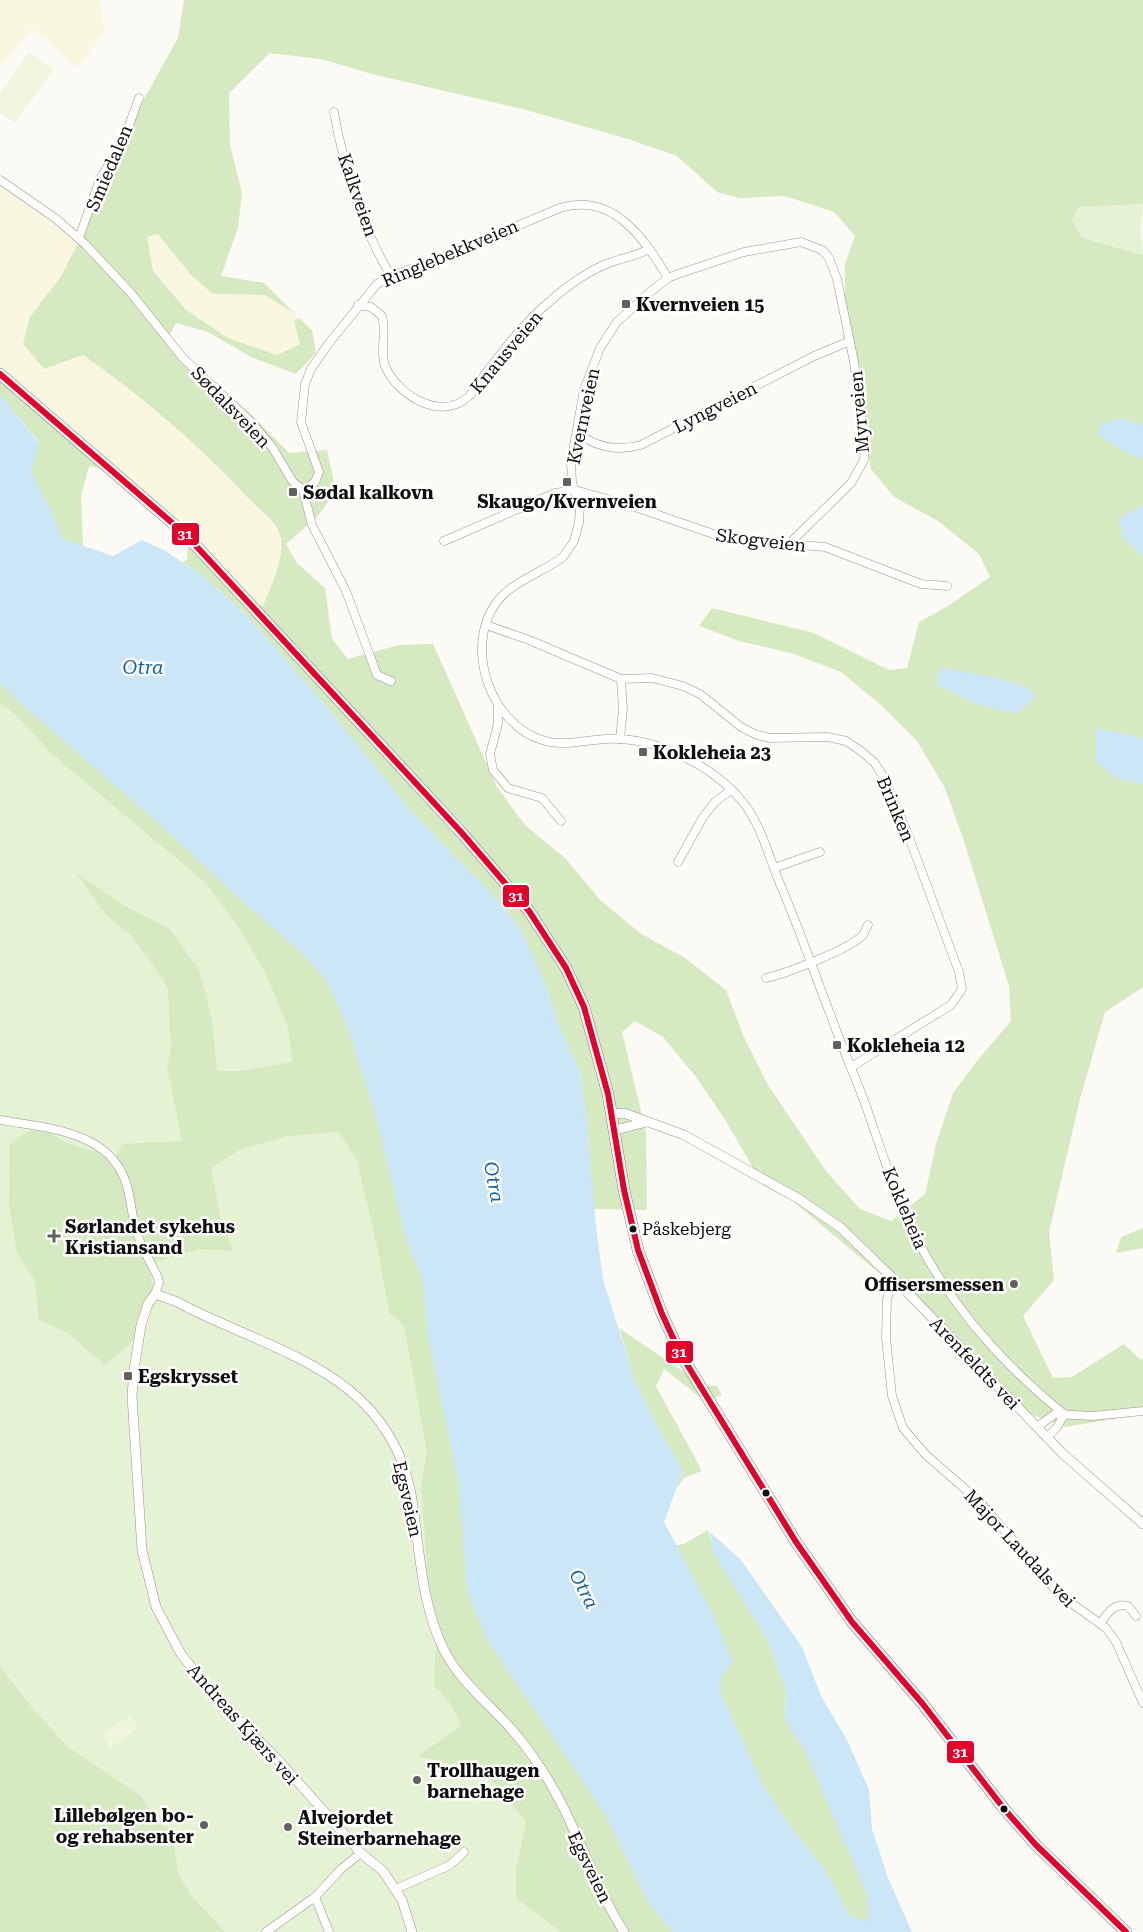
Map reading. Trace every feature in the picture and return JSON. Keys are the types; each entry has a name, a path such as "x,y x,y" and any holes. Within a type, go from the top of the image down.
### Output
{"main road":[{"path":"0,374 185,534 394,758 520,899 539,926 577,989 598,1053 612,1114 630,1220 638,1250 662,1314 680,1353 714,1412 796,1542 852,1622 922,1704 1005,1810 1036,1844 1126,1932"}],"street":[{"name":"Smiedalen","path":"78,238 100,179 124,139 139,98"},
{"name":"Kalkveien","path":"334,112 356,199 372,239 391,276"},
{"name":"Sødalsveien","path":"0,180 24,195 78,238 130,292 183,358 252,423 272,448 293,482 303,490 312,525 346,591 377,675 391,681"},
{"name":"Ringlebekkveien","path":"303,490 315,482 319,472 301,422 305,384 311,369 358,305 377,284 391,276 430,262 525,221 575,204 597,206 625,220 668,278"},
{"name":"Kvernveien","path":"444,541 555,494 575,490 571,462 584,390 600,348 617,322 668,278 744,252 792,242 808,243 822,250 833,268 844,305 850,342"},
{"name":"Knausveien","path":"358,305 371,307 380,312 384,327 384,363 398,386 411,397 422,402 438,406 454,405 468,397 517,334 550,301 599,268 648,249"},
{"name":"Lyngveien","path":"577,432 588,440 612,448 630,448 642,445 814,356 850,342"},
{"name":"Myrveien","path":"790,543 846,489 858,473 864,460 864,420 850,342"},
{"name":"Skogveien","path":"575,490 632,506 716,536 754,542 790,543 825,547 921,584 948,586"},
{"name":"Kokleheia","path":"575,490 580,514 578,532 570,549 555,563 505,593 491,612 486,625 483,660 489,685 498,705 520,729 545,741 562,744 620,739 666,750 691,760 702,765 731,790 752,816 811,961 904,1210 928,1261 957,1306 979,1333 1017,1373 1064,1414"},
{"name":"Brinken","path":"486,625 529,640 621,679 652,678 683,686 700,694 741,727 758,735 770,738 819,736 846,741 868,757 878,768 918,863 959,972 962,989 951,1005 851,1067"},
{"path":"620,739 623,709 621,679"},
{"name":"Kokleheia","path":"498,705 498,724 490,754 493,770 508,788 542,798 561,821"},
{"path":"678,862 703,817 715,802 731,790"},
{"path":"774,868 820,852"},
{"path":"766,978 851,945 863,935 868,925"},
{"name":"Arenfeldts vei","path":"612,1114 624,1113 662,1125 684,1135 799,1198 841,1228 894,1279 1047,1438 1143,1524"},
{"path":"0,1120 68,1133 98,1145 115,1161 126,1182 138,1236 158,1278 159,1283 155,1294"},
{"path":"615,1130 648,1122"},
{"name":"Major Laudals vei","path":"894,1279 887,1299 886,1338 892,1396 903,1428 926,1455 980,1502 1060,1595 1101,1623 1116,1642 1143,1704"},
{"name":"Andreas Kjærs vei","path":"155,1294 148,1304 141,1325 134,1370 132,1404 142,1550 156,1607 166,1629 182,1654 210,1691 280,1762 361,1853 383,1871 402,1900 412,1932"},
{"name":"Egsveien","path":"155,1294 171,1299 319,1367 364,1402 386,1430 400,1458 409,1487 429,1610 444,1650 460,1675 513,1731 541,1769 565,1813 596,1884 624,1932"},
{"path":"1037,1427 1056,1414 1092,1416 1143,1411"},
{"path":"1047,1438 1058,1426 1064,1414"},
{"path":"1101,1623 1112,1609 1119,1605 1128,1606 1136,1616"},
{"path":"396,1890 450,1865 464,1852"},
{"path":"266,1932 316,1898 341,1869 361,1853"},
{"path":"316,1898 329,1932"}],"shaded area":[{"path":"0,0 99,0 105,32 76,68 32,28 0,68"},
{"path":"0,181 79,243 61,276 30,317 126,386 169,420 207,456 279,531 282,556 263,607 251,601 0,374"},
{"path":"158,234 191,275 213,294 266,295 295,314 299,318 294,321 300,344 277,355 228,338 186,311 153,271 147,237"}],"green space":[{"path":"184,0 1143,0 1143,204 1078,207 1072,220 1082,238 1143,255 1143,425 1122,418 1100,424 1098,434 1132,456 1143,458 1143,505 1119,518 1123,538 1143,557 1143,738 1096,728 1097,762 1116,778 1143,784 1143,987 1105,1012 1080,1099 1049,1232 1054,1280 1023,1316 1053,1378 1072,1377 1124,1344 1141,1360 1143,1358 1143,1414 1066,1427 1030,1414 952,1342 915,1303 753,1168 726,1121 696,1077 663,1037 635,1021 622,1032 646,1132 647,1210 594,1209 587,1122 580,1072 560,1029 543,979 522,931 488,890 415,816 316,694 247,616 208,580 182,562 187,560 188,541 147,499 113,471 89,466 81,496 83,546 63,539 51,510 30,472 39,442 0,395 0,374 162,511 251,601 263,606 278,568 281,538 272,521 189,439 127,387 83,355 44,369 23,344 30,317 61,276 86,228 98,192 127,129 178,38","holes":["270,53 321,59 372,74 526,110 628,139 677,156 717,192 740,198 785,196 834,212 855,236 845,264 845,314 871,469 894,497 938,521 979,554 990,577 948,606 919,622 907,668 889,670 814,633 712,608 699,626 739,641 791,653 841,672 881,705 917,741 944,786 962,835 1009,986 1011,1021 953,1093 936,1144 925,1194 891,1221 860,1209 826,1171 768,1085 744,1037 726,990 685,958 640,933 600,900 566,859 525,825 497,787 433,644 399,645 348,659 332,639 325,588 297,563 286,544 317,517 336,491 327,450 289,453 248,411 202,374 169,336 176,323 208,332 253,358 296,374 316,353 312,330 299,318 294,321 300,344 277,355 228,338 186,310 153,271 147,237 158,234 191,275 213,294 265,295 295,314 264,283 221,276 238,228 242,193 230,145 229,93","941,668 994,677 1026,687 1035,696 1016,714 974,703 936,684"]},
{"path":"29,52 54,69 15,123 0,112 0,93"},
{"path":"1130,203 1143,204 1141,229 1143,255 1082,238 1072,220 1077,207"},
{"path":"0,577 349,936 731,1932 0,1932"},
{"path":"0,683 29,711 146,812 260,917 301,952 327,981 348,1029 364,1078 379,1128 404,1233 423,1282 428,1335 459,1486 467,1590 486,1638 606,1816 648,1903 673,1932 561,1932 516,1898 516,1870 526,1821 493,1782 455,1765 418,1756 461,1726 453,1707 434,1685 436,1639 428,1585 421,1483 427,1452 404,1326 389,1312 380,1260 357,1160 339,1132 288,1136 239,1150 211,1168 221,1219 233,1251 199,1249 153,1263 151,1282 168,1298 158,1299 131,1343 105,1365 68,1333 39,1320 35,1281 17,1253 9,1205 10,1144 29,1131 42,1128 65,1142 115,1158 122,1144 182,1141 167,1067 171,1048 168,988 130,934 107,916 76,873 125,906 170,929 199,970 212,1019 217,1071 241,1071 293,1062 287,1024 266,974 239,928 207,884 52,754 17,716 0,702"},
{"path":"1143,1228 1143,1248 1116,1253 1121,1237"},
{"path":"619,1328 705,1386 717,1386 722,1395 705,1401 664,1369 656,1386 702,1471 684,1478 676,1489 683,1471 657,1426 634,1379"},
{"path":"708,1530 713,1551 767,1639 786,1689 785,1720 805,1751 868,1895 868,1921 850,1916 825,1870 791,1828 763,1785 719,1690 722,1675 677,1545 684,1544"},
{"path":"0,1667 35,1711 68,1747 141,1796 160,1825 171,1829 179,1876 193,1898 225,1932 0,1932"},
{"path":"131,1715 139,1728 110,1748 102,1734"}],"water":[{"name":"Otra","path":"0,395 39,443 31,472 51,510 63,539 113,556 142,540 164,550 208,580 247,616 316,694 415,816 488,890 522,931 543,979 560,1029 580,1072 603,1279 634,1379 657,1426 683,1471 664,1522 713,1614 733,1662 722,1675 719,1690 763,1785 791,1828 825,1870 850,1916 868,1921 867,1895 805,1751 785,1720 786,1689 767,1639 712,1551 710,1532 741,1560 802,1647 821,1696 848,1742 869,1790 872,1829 888,1878 912,1932 673,1932 648,1903 606,1816 486,1638 467,1590 459,1486 428,1335 423,1282 404,1233 379,1128 364,1078 348,1029 327,981 301,952 260,917 146,812 29,711 0,683"},
{"path":"1122,418 1143,425 1143,458 1132,456 1098,435 1100,424"},
{"path":"1143,505 1143,557 1123,538 1119,518"},
{"path":"941,668 994,677 1026,687 1035,696 1016,714 974,703 936,684"},
{"path":"1096,728 1143,738 1143,784 1116,778 1096,762"}],"transit line":[{"name":"31","path":"0,374 185,534 461,832 529,911 566,968 584,1007 608,1094 624,1190 638,1250 662,1314 680,1353 796,1542 852,1622 922,1703 1005,1810 1036,1845 1126,1932"}],"place":[{"name":"Kvernveien 15","path":"626,304"},
{"name":"Skaugo/Kvernveien","path":"567,482"},
{"name":"Sødal kalkovn","path":"293,492"},
{"name":"Kokleheia 23","path":"643,752"},
{"name":"Kokleheia 12","path":"837,1045"},
{"name":"Påskebjerg","path":"633,1229"},
{"name":"Sørlandet sykehus Kristiansand","path":"54,1236"},
{"name":"Offisersmessen","path":"1014,1284"},
{"name":"Egskrysset","path":"128,1376"},
{"name":"Trollhaugen barnehage","path":"417,1780"},
{"name":"Lillebølgen bo- og rehabsenter","path":"204,1825"},
{"name":"Alvejordet Steinerbarnehage","path":"288,1827"}]}
